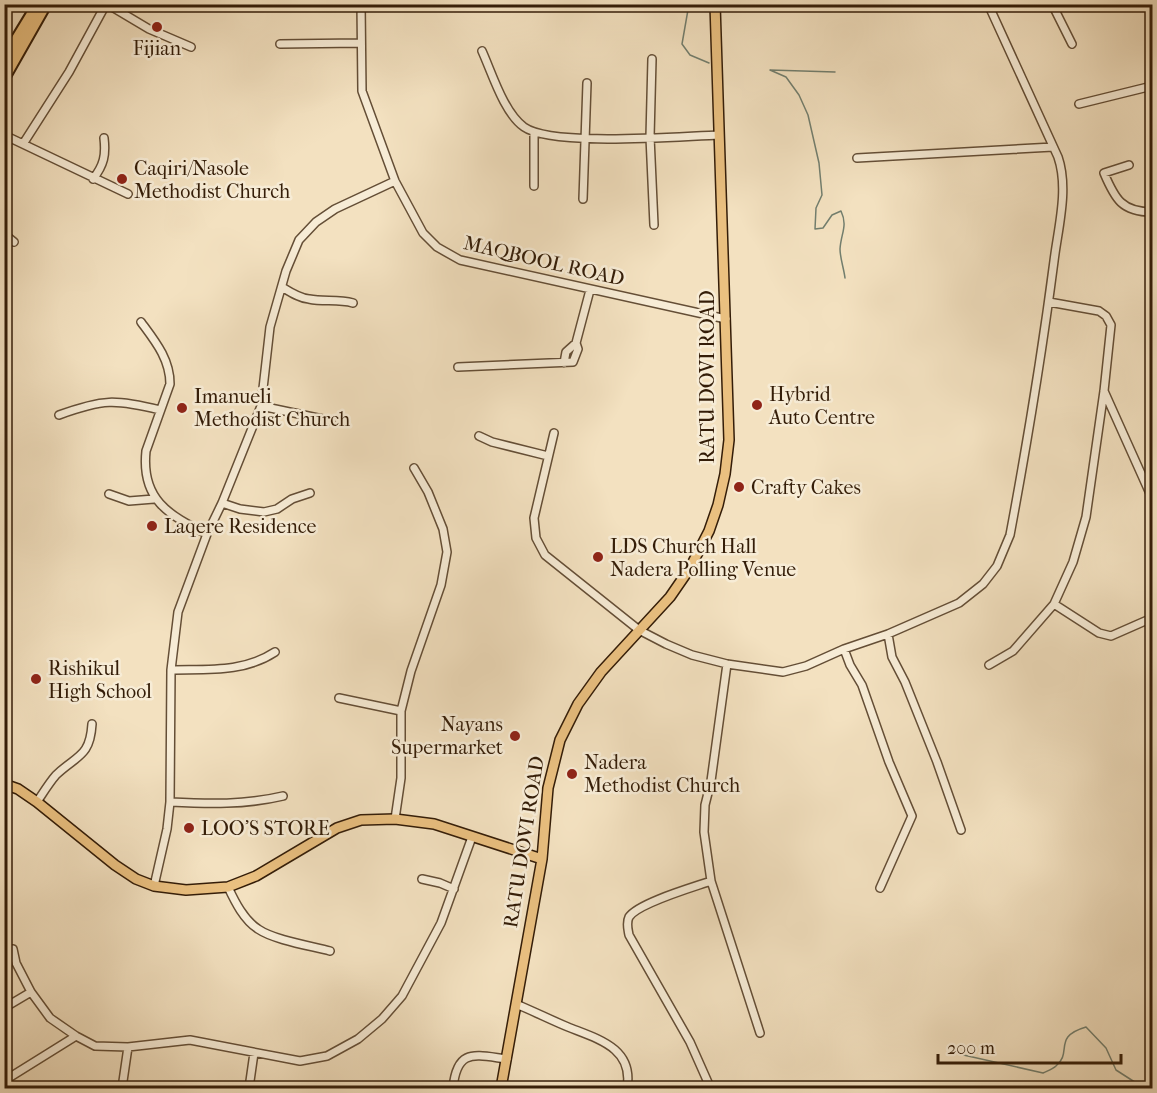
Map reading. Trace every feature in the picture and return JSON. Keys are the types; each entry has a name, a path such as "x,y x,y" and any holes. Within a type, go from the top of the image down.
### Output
{"highway":[{"path":"4,60 38,4"},
{"path":"4,78 46,4"}],"main road":[{"name":"RATU DOVI ROAD","path":"501,1089 542,860 548,788 560,740 578,704 601,672 670,597 690,568 709,531 725,474 729,440 715,4"},
{"path":"4,784 18,789 37,802 115,865 136,879 154,886 186,890 228,887 256,876 337,828 361,820 395,819 434,824 542,860"}],"street":[{"path":"23,144 69,72 107,4 149,29 191,47"},
{"name":"MAQBOOL ROAD","path":"361,4 362,91 395,181 423,233 436,247 460,260 726,319"},
{"path":"554,433 534,518 538,545 552,561 639,630 692,655 727,664 783,672 806,666 844,649 888,634 959,603 982,584 997,566 1011,535 1049,302 1063,192 1062,169 988,4"},
{"path":"1052,4 1072,44"},
{"path":"280,44 360,44"},
{"path":"482,51 515,118 524,127 534,132 584,138 719,135"},
{"path":"652,59 650,137 654,225"},
{"path":"583,199 586,82"},
{"path":"1079,104 1152,86"},
{"path":"534,132 534,186"},
{"path":"5,135 128,194"},
{"path":"93,179 106,157 104,138"},
{"path":"857,158 1053,147"},
{"path":"1129,165 1104,173 1112,192 1120,204 1137,212 1152,212"},
{"path":"154,886 167,829 170,802 171,670 178,612 207,534 261,406 270,327 292,254 299,240 316,222 335,209 395,181"},
{"path":"4,234 14,242"},
{"path":"282,287 309,300 342,300 353,303"},
{"path":"458,366 571,363 578,349 576,343 590,290"},
{"path":"989,665 1013,651 1054,604 1073,562 1086,517 1111,325 1099,310 1049,302"},
{"path":"141,322 168,365 170,384 148,441 144,462 148,486 154,499 169,514 207,534"},
{"path":"1104,391 1152,498"},
{"path":"59,415 97,403 115,401 160,410"},
{"path":"261,406 332,421"},
{"path":"479,436 492,442 548,456"},
{"path":"395,819 401,778 401,711 411,671 441,585 447,552 443,529 428,492 414,468"},
{"path":"222,503 240,509 264,512 310,493"},
{"path":"109,494 129,501 154,499"},
{"path":"1054,604 1099,633 1112,636 1152,618"},
{"path":"888,634 892,657 905,682 937,762 961,830"},
{"path":"844,649 862,685 912,816 880,888"},
{"path":"171,670 238,668 264,659 275,652"},
{"path":"727,664 711,781 705,805 704,832 711,881 759,1033"},
{"path":"339,698 401,711"},
{"path":"37,802 57,774 78,758 89,745 92,724"},
{"path":"170,802 220,805 264,801 283,796"},
{"path":"13,949 16,963 31,992 51,1018 95,1046 128,1047 190,1040 300,1061 327,1056 358,1040 382,1019 402,996 441,923 472,837"},
{"path":"422,879 454,889"},
{"path":"710,1087 690,1042 629,936 627,925 630,917 644,906 711,881"},
{"path":"228,887 247,919 258,930 330,951"},
{"path":"4,1008 31,992"},
{"path":"516,1004 594,1036 612,1047 621,1056 628,1069 627,1089"},
{"path":"7,1079 76,1036"},
{"path":"122,1089 128,1047"},
{"path":"249,1089 254,1053"},
{"path":"453,1089 458,1064 462,1059 475,1055 507,1059"}],"waterway":[{"path":"689,4 682,44 690,55 709,63"},
{"path":"835,72 770,70 786,77 799,95 808,115 819,163 822,195 816,208 815,229 823,228 832,215 841,211 844,225 840,252 845,278"},
{"path":"959,1054 1043,1073 1061,1061 1069,1035 1086,1027 1106,1048 1116,1070 1144,1088"}],"place":[{"name":"Fijian","path":"157,27"},
{"name":"Caqiri/Nasole Methodist Church","path":"122,179"},
{"name":"Hybrid Auto Centre","path":"757,405"},
{"name":"Imanueli Methodist Church","path":"182,408"},
{"name":"Crafty Cakes","path":"739,487"},
{"name":"Laqere Residence","path":"152,526"},
{"name":"LDS Church Hall Nadera Polling Venue","path":"598,557"},
{"name":"Rishikul High School","path":"36,679"},
{"name":"Nayans Supermarket","path":"515,736"},
{"name":"Nadera Methodist Church","path":"572,774"},
{"name":"LOO'S STORE","path":"189,828"}]}
